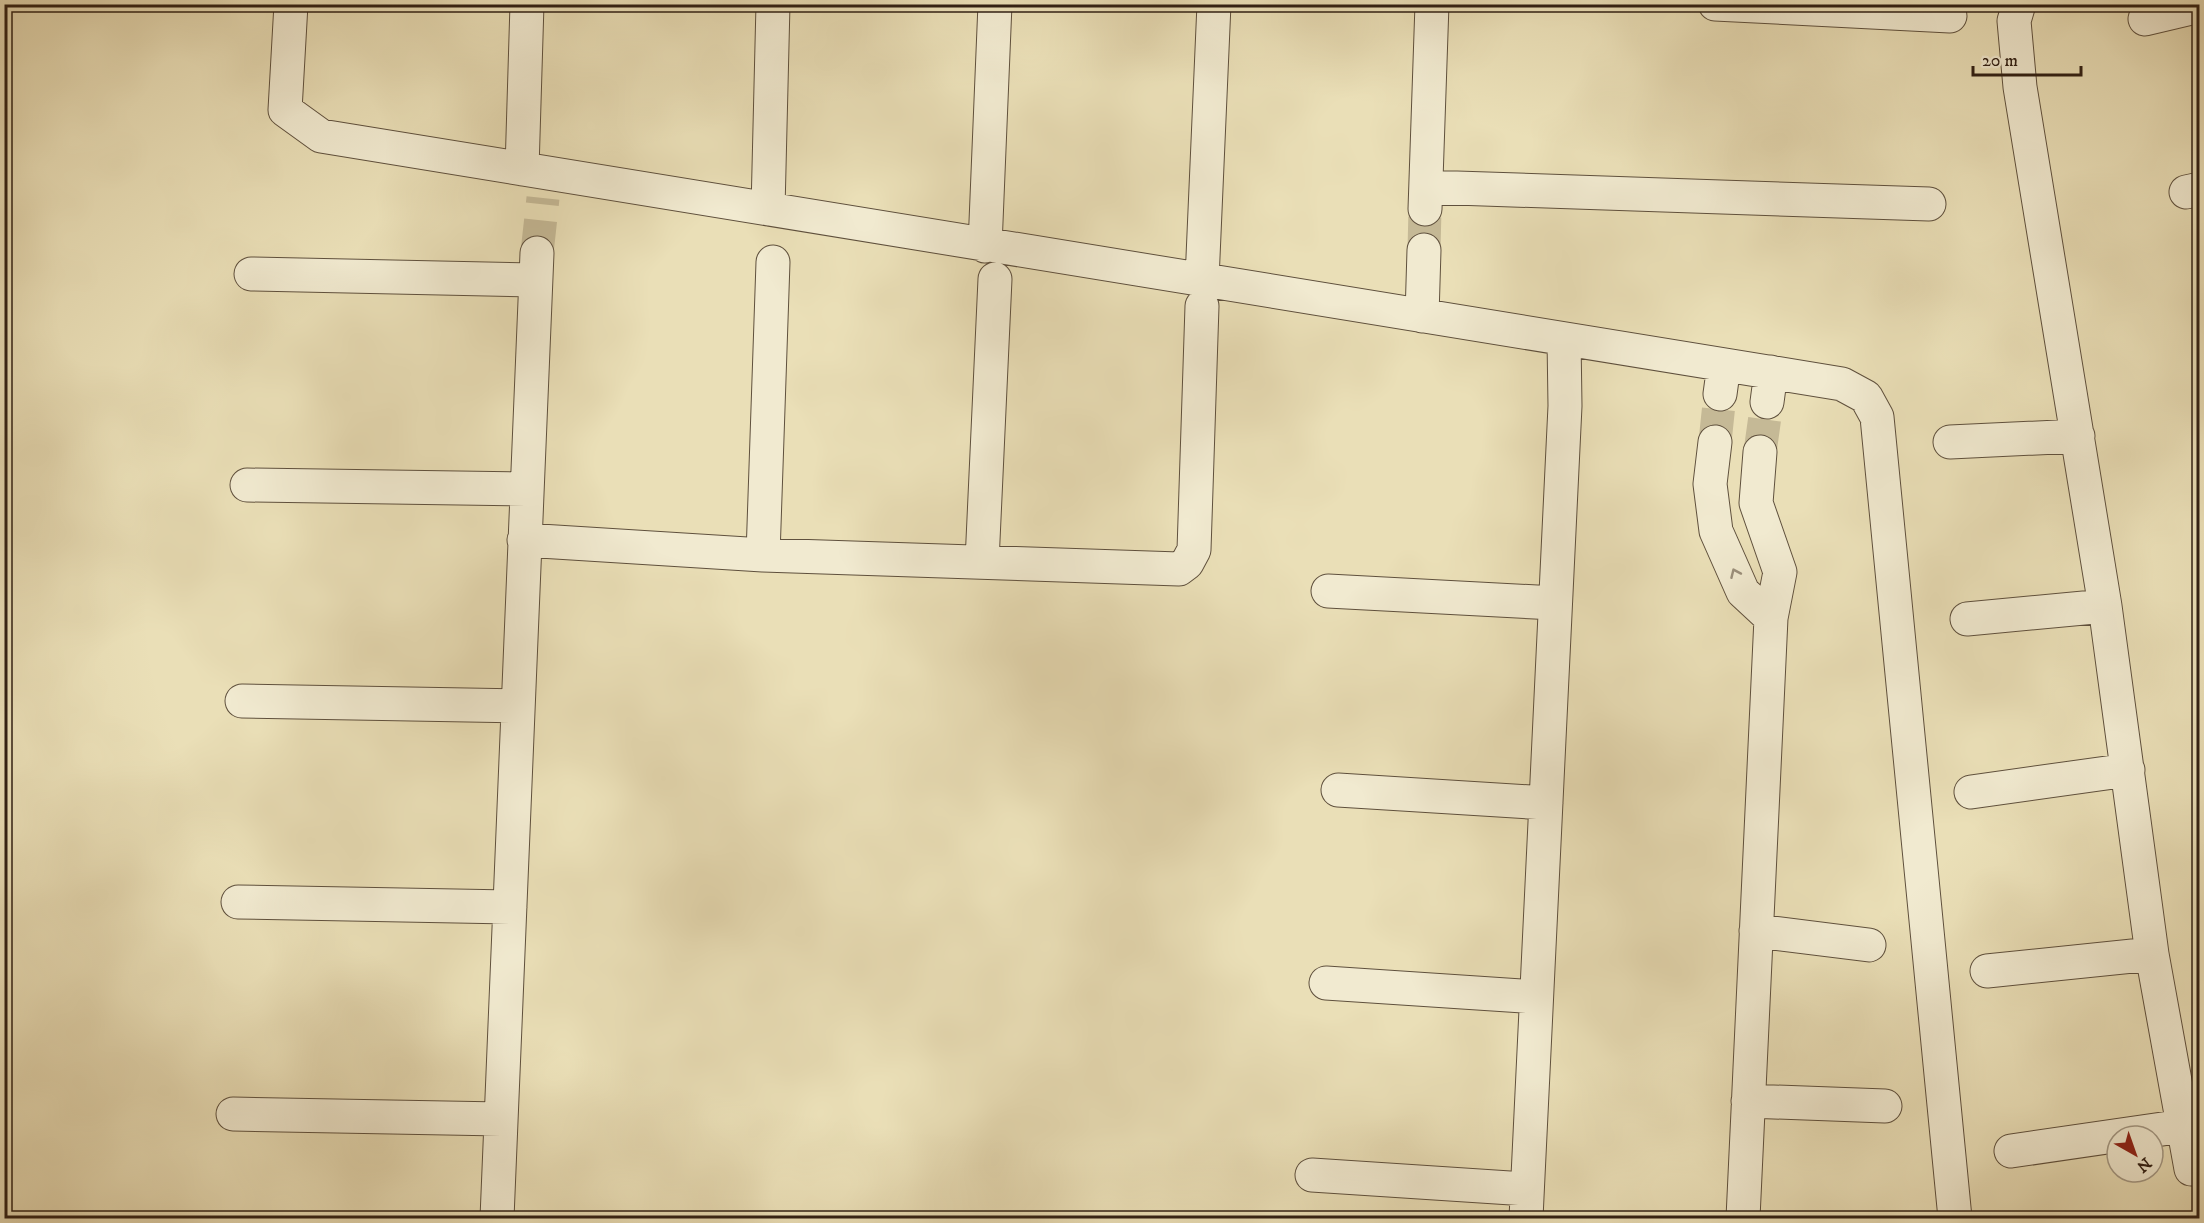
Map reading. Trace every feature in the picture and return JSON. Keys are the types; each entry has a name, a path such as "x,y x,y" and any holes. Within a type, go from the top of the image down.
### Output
{"street":[{"path":"291,4 285,110 321,136 536,180 768,209 985,246 1202,293 1422,316 1564,339 1722,379 1769,387 1842,384 1866,397 1877,417 1955,1218"},
{"path":"527,4 536,180"},
{"path":"768,209 773,4"},
{"path":"985,246 995,4"},
{"path":"524,540 763,555 1179,569 1187,563 1194,550 1214,4"},
{"path":"1432,4 1426,198 1929,204"},
{"path":"1715,4 1950,16"},
{"path":"2019,4 2014,21 2020,87 2105,606 2152,954 2191,1169"},
{"path":"2145,19 2199,6"},
{"path":"1422,316 1424,250"},
{"path":"763,555 772,262"},
{"path":"251,274 536,267 497,1218"},
{"path":"982,562 996,279"},
{"path":"1312,1175 1527,1204 1564,406 1564,339"},
{"path":"1950,442 2078,436"},
{"path":"1715,442 1710,484 1716,531 1743,592 1771,618"},
{"path":"1743,1218 1771,618 1780,572 1756,502 1760,452"},
{"path":"247,485 526,489"},
{"path":"1328,591 1555,603"},
{"path":"1967,619 2105,606"},
{"path":"242,701 518,706"},
{"path":"1971,792 2128,770"},
{"path":"1338,790 1545,803"},
{"path":"238,902 510,907"},
{"path":"1756,931 1869,945"},
{"path":"1987,971 2152,954"},
{"path":"1326,983 1536,997"},
{"path":"1748,1101 1885,1106"},
{"path":"233,1114 501,1119"},
{"path":"2011,1151 2183,1126"}],"tunnel":[{"path":"537,253 543,198"},
{"path":"1424,250 1425,209"},
{"path":"1715,442 1720,394"},
{"path":"1760,452 1767,402"}]}
